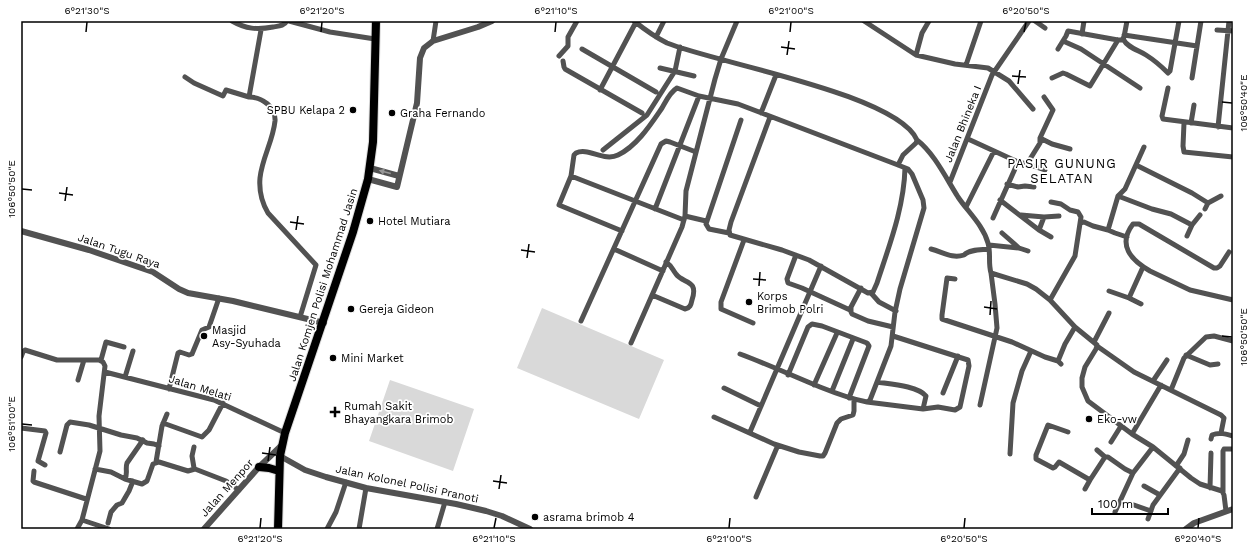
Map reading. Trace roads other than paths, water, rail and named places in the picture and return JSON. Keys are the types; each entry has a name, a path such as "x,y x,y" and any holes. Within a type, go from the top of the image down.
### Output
{"main road":[{"name":"Jalan Komjen Polisi Mohammad Jasin","path":"278,529 279,471 282,444 324,323 355,226 368,179 373,142 376,21"},
{"path":"259,467 279,471"}],"street":[{"path":"232,21 247,28 260,30 279,26 288,21 330,32 375,39"},
{"path":"433,41 436,21"},
{"path":"368,179 396,187 416,102 422,52 424,48 433,41 492,21"},
{"path":"560,56 568,46 568,37 577,21"},
{"path":"656,37 664,21"},
{"path":"631,343 663,271 684,218 686,191 710,98 721,59 737,21"},
{"path":"864,21 916,55 939,61 988,68 1009,81 1033,108"},
{"path":"916,55 922,33 929,21"},
{"path":"966,65 981,21"},
{"name":"Jalan Bhineka I","path":"950,182 994,72 1029,21"},
{"path":"1035,21 1045,28"},
{"path":"1082,34 1084,21"},
{"path":"1052,78 1063,73 1090,86 1122,38 1127,21"},
{"path":"1122,38 1129,46 1144,54 1168,73 1170,71 1179,21"},
{"path":"1192,78 1201,21"},
{"path":"1218,127 1230,31 1229,21"},
{"path":"600,90 635,22 656,37 680,47 850,97 888,114 911,131 950,182 957,196 978,223 989,247 988,262 991,273 997,322 996,336 980,405"},
{"path":"249,97 258,50 260,30"},
{"path":"1217,30 1230,31"},
{"path":"1058,49 1068,31 1082,34 1197,46"},
{"path":"1063,41 1081,49 1104,63 1140,88"},
{"path":"603,150 646,115 675,71 680,47"},
{"path":"582,49 656,92"},
{"path":"563,61 565,69 642,113"},
{"path":"660,68 694,76"},
{"path":"761,113 776,75"},
{"path":"185,77 194,83 223,96 226,90 249,97 262,99 275,116 274,126 263,160 260,179 261,195 264,205 271,217 316,265 300,317"},
{"path":"1168,88 1162,118 1164,120 1233,128"},
{"path":"622,231 559,205 571,176 574,155 578,151 602,157 613,157 618,155 630,147 648,130 675,89 680,89 699,96 738,104 905,168 912,174 924,206 900,289 889,353 871,397 867,402"},
{"path":"655,208 699,96"},
{"path":"1027,164 1040,143 1040,138 1053,110 1044,97"},
{"path":"1191,123 1194,105"},
{"path":"729,233 731,222 770,117"},
{"path":"741,120 706,221 707,227 709,229 729,233 732,237 796,255 822,266 871,293 879,302 896,311"},
{"path":"1184,123 1184,152 1233,157"},
{"path":"1040,138 1052,144 1070,149"},
{"path":"968,139 1018,162 1045,170"},
{"path":"898,165 903,155 916,143 917,140"},
{"path":"581,321 661,144 666,141 696,152"},
{"path":"1108,230 1118,196 1125,189 1144,147"},
{"path":"966,207 994,152"},
{"path":"993,218 1018,162"},
{"path":"1136,165 1192,193 1208,203"},
{"path":"370,168 399,176"},
{"path":"871,293 873,292 877,283 900,210 905,168"},
{"path":"571,176 635,202 684,218 706,221"},
{"path":"1007,184 1019,187 1034,187"},
{"path":"1118,196 1152,209 1171,214 1192,225"},
{"path":"1205,209 1208,203 1221,196"},
{"path":"1000,200 1051,238"},
{"path":"1050,300 1075,256 1081,223 1081,216 1078,212 1070,210 1061,204 1051,202"},
{"path":"1021,215 1044,217 1060,216"},
{"path":"1187,236 1192,225 1200,215"},
{"path":"1039,230 1044,217"},
{"path":"1081,223 1084,222 1127,237"},
{"path":"1229,252 1217,268 1143,225 1133,224 1129,230 1126,246 1131,256 1143,267 1169,281 1190,290 1233,300"},
{"name":"Jalan Tugu Raya","path":"21,231 89,250 147,269 162,276 179,289 188,293 219,298 324,323"},
{"path":"1002,233 1019,248"},
{"path":"744,240 721,302 721,309 753,323"},
{"path":"931,250 938,251 948,256 961,256 970,251 989,247 1019,248 1028,251"},
{"path":"614,249 663,271"},
{"path":"796,255 787,282 850,310 850,312 854,315 893,328"},
{"path":"652,295 685,309 689,308 691,304 694,296 692,286 688,281 677,275 671,265 666,262"},
{"path":"750,432 822,266"},
{"path":"1129,298 1143,267"},
{"path":"991,273 1027,284 1036,289 1050,300 1075,327 1134,372 1223,416 1224,420 1221,427 1221,433"},
{"path":"955,279 947,278 942,318 996,336 1059,362 1065,344 1075,327"},
{"path":"850,310 861,288"},
{"path":"1108,291 1141,304"},
{"path":"170,389 178,353 180,352 188,355 192,354 202,330 208,327 219,298"},
{"path":"1110,313 1083,372 1083,391 1088,401 1132,434 1153,447 1191,478 1210,488 1224,492"},
{"path":"714,417 778,445 799,452 823,456 826,453 837,423 841,419 853,415 852,398 869,348 867,343 815,324 809,325 788,375"},
{"path":"814,385 837,333"},
{"path":"740,354 832,392 867,402 923,409 938,407 955,410 960,407 969,363 968,360 892,336"},
{"path":"1171,390 1186,355 1208,336 1233,341"},
{"path":"832,392 853,339"},
{"path":"77,529 82,520 100,446 99,416 105,372 104,365 101,360 106,342 124,347"},
{"path":"21,357 25,350 57,360 101,360"},
{"path":"125,376 133,351"},
{"path":"1010,454 1014,403 1022,371 1031,351"},
{"path":"1186,355 1210,365 1218,364"},
{"path":"943,393 958,356"},
{"path":"78,380 84,360"},
{"path":"1153,381 1167,360"},
{"name":"Jalan Melati","path":"105,372 125,376 223,403 285,434"},
{"path":"877,382 909,388 921,392 926,396 923,409"},
{"path":"1132,434 1161,385"},
{"path":"724,388 761,406"},
{"path":"164,423 202,436 209,430 223,403"},
{"path":"95,469 111,472 125,479 142,484 144,483 150,475 153,464 156,462 167,414"},
{"path":"60,452 68,422 137,438 148,444 159,446"},
{"path":"1068,432 1048,425 1036,455 1036,459 1053,468 1060,462 1090,480"},
{"path":"1111,442 1121,426"},
{"path":"21,428 45,431 46,433 38,461 45,464"},
{"path":"1211,439 1212,434 1221,433 1233,436"},
{"path":"125,479 127,463 143,440"},
{"path":"1148,519 1160,495 1178,467 1188,440"},
{"name":"Jalan Menpor","path":"204,529 259,467 282,444"},
{"path":"756,497 778,445"},
{"path":"194,447 192,456 195,469"},
{"path":"1115,512 1133,473 1153,447"},
{"path":"1226,511 1222,451 1224,449 1233,449"},
{"path":"1097,450 1105,457 1133,473"},
{"path":"1210,488 1211,452"},
{"name":"Jalan Kolonel Polisi Pranoti","path":"280,456 305,470 366,488 445,502 496,514 530,529"},
{"path":"1085,489 1105,457"},
{"path":"156,462 188,471 195,469 226,481 239,490"},
{"path":"34,471 34,482 86,499"},
{"path":"108,523 111,512 117,505 122,503 133,481"},
{"path":"327,529 336,512 346,482"},
{"path":"1144,486 1160,495"},
{"path":"359,529 366,488"},
{"path":"437,529 445,502"},
{"path":"1134,505 1151,511"},
{"path":"1186,529 1194,524 1233,509"},
{"path":"82,520 109,529"}],"place":[{"name":"SPBU Kelapa 2","path":"353,110"},
{"name":"Graha Fernando","path":"392,113"},
{"name":"Hotel Mutiara","path":"370,221"},
{"name":"Korps Brimob Polri","path":"749,302"},
{"name":"Gereja Gideon","path":"351,309"},
{"name":"Masjid Asy-Syuhada","path":"204,336"},
{"name":"Mini Market","path":"333,358"},
{"name":"Rumah Sakit Bhayangkara Brimob","path":"335,412"},
{"name":"Eko-vw","path":"1089,419"},
{"name":"asrama brimob 4","path":"535,517"}],"district":[{"name":"PASIR GUNUNG SELATAN","path":"1062,170"}]}
